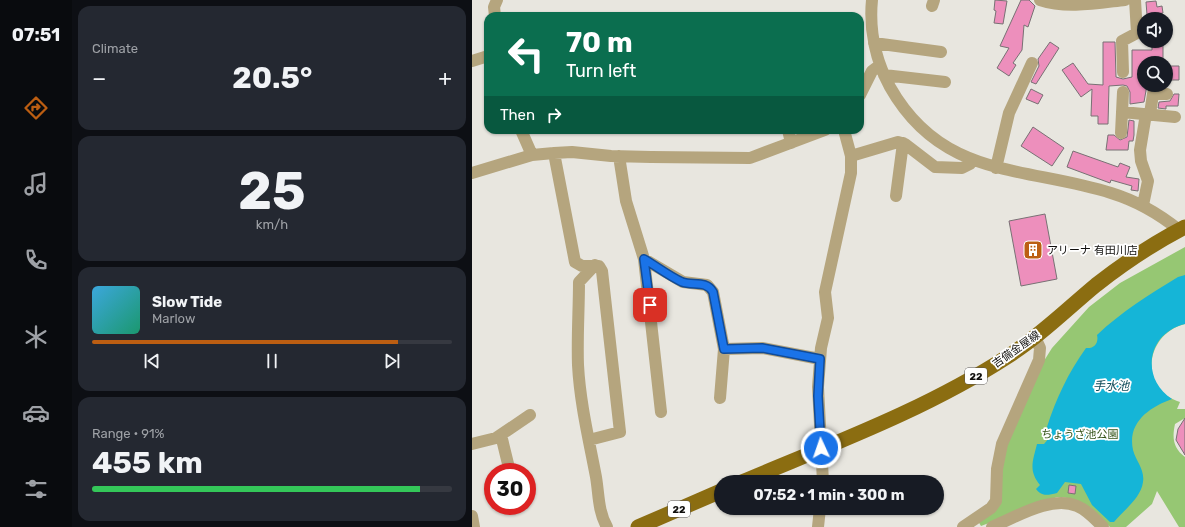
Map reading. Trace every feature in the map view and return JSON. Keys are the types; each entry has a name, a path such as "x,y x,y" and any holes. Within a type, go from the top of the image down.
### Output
{"main road":[{"name":"吉備金屋線","path":"758,475 931,401 981,374 1035,337 1097,284 1126,263 1182,229"},
{"name":"22","path":"638,527 714,494"}],"street":[{"path":"495,12 494,7 497,0"},
{"path":"872,0 871,17 874,43 882,70 902,106 920,126 945,146 972,161 996,168 1098,190 1143,205 1182,229"},
{"path":"1040,0 1082,4 1125,0"},
{"path":"1123,72 1122,41 1136,33 1135,0"},
{"path":"874,43 940,52"},
{"path":"472,61 484,57"},
{"path":"996,168 1008,113 1032,63"},
{"path":"864,86 872,71 882,70 945,82"},
{"path":"1121,133 1123,92"},
{"path":"1143,205 1148,181 1140,162 1140,150 1153,94 1167,94"},
{"path":"1122,112 1175,117"},
{"path":"523,134 532,155"},
{"path":"789,134 791,143"},
{"path":"472,173 532,155 554,152 619,156 729,159 750,158 814,134"},
{"path":"823,475 818,392 820,359 828,318 825,292 851,173 851,156 845,134"},
{"path":"851,156 891,143 903,143 935,168 962,168 970,164 972,161"},
{"path":"896,196 903,143"},
{"path":"554,152 573,257 578,264 599,266 602,271 620,432 589,440"},
{"path":"619,156 626,201 644,259 661,412"},
{"path":"644,259 683,282 707,285 711,287 724,349 720,398"},
{"path":"595,265 579,282 578,365 583,409 598,488 599,510 607,527"},
{"path":"963,527 991,508 996,500 996,469 1002,444 1039,360 1040,348 1035,337"},
{"path":"724,349 769,349 820,359"},
{"path":"472,444 482,443 501,435 530,415"},
{"path":"501,435 508,463"},
{"path":"992,527 1044,505 1060,502 1078,506 1090,514 1103,527"},
{"path":"818,527 819,515"},
{"path":"472,516 474,527"}],"green space":[{"name":"ちょうざ池公園","path":"1185,247 1185,324 1172,330 1161,339 1155,350 1152,362 1153,374 1157,386 1167,395 1180,402 1177,409 1185,409 1185,418 1175,424 1174,442 1178,450 1185,457 1185,527 1179,527 1157,491 1152,504 1126,527 1110,527 1086,506 1073,500 1057,497 981,526 978,521 994,511 1003,454 1042,364 1052,348 1089,307 1120,283"}],"water":[{"name":"手水池","path":"1185,275 1185,324 1172,329 1162,337 1156,346 1152,357 1152,368 1155,380 1162,390 1172,399 1148,411 1133,431 1133,450 1143,473 1142,488 1136,499 1114,522 1110,522 1092,505 1081,484 1065,482 1057,493 1048,495 1038,492 1036,489 1040,485 1034,475 1032,465 1037,444 1044,444 1049,438 1049,431 1047,427 1054,406 1063,386 1086,348 1091,348 1094,346 1097,343 1097,335 1136,304 1178,277"}],"building":[{"path":"995,0 1007,1 1003,24 994,23 996,11 994,10"},
{"path":"1021,0 1029,0 1035,6 1028,27 1024,25 1022,50 1013,63 1016,65 1009,76 997,68 1009,48 1000,46"},
{"path":"1156,1 1157,7 1162,6 1163,12 1147,12 1146,2"},
{"path":"1050,42 1059,48 1036,84 1031,82 1039,66 1038,59"},
{"path":"1103,42 1115,42 1116,77 1123,79 1132,77 1132,50 1152,50 1152,48 1163,48 1163,56 1137,56 1137,92 1146,92 1144,102 1130,104 1130,92 1127,86 1109,86 1108,124 1098,124 1098,116 1091,116 1092,89 1081,97 1062,70 1073,63 1088,84 1103,85"},
{"path":"1173,66 1179,66 1179,80 1173,80"},
{"path":"1031,89 1043,95 1038,104 1026,99"},
{"path":"1174,94 1179,94 1178,106 1166,106 1166,109 1158,108 1159,102 1170,101"},
{"path":"1129,120 1134,121 1134,135 1133,141 1129,141 1128,150 1106,150 1108,135 1114,135 1120,140 1127,137"},
{"path":"1033,127 1064,148 1052,166 1021,146"},
{"path":"1073,151 1118,167 1120,163 1130,167 1126,177 1139,179 1138,191 1131,190 1132,186 1111,180 1110,183 1067,167"},
{"name":"アリーナ 有田川店","path":"1045,214 1057,279 1021,286 1009,221"},
{"path":"1185,418 1185,455 1176,440 1178,429"},
{"path":"1069,485 1076,486 1075,494 1068,493"}],"place":[{"name":"アリーナ 有田川店","path":"1033,250"}],"route":[{"path":"650,305 644,259 683,282 707,285 711,287 724,349 762,348 820,359 818,396 821,448"}]}
